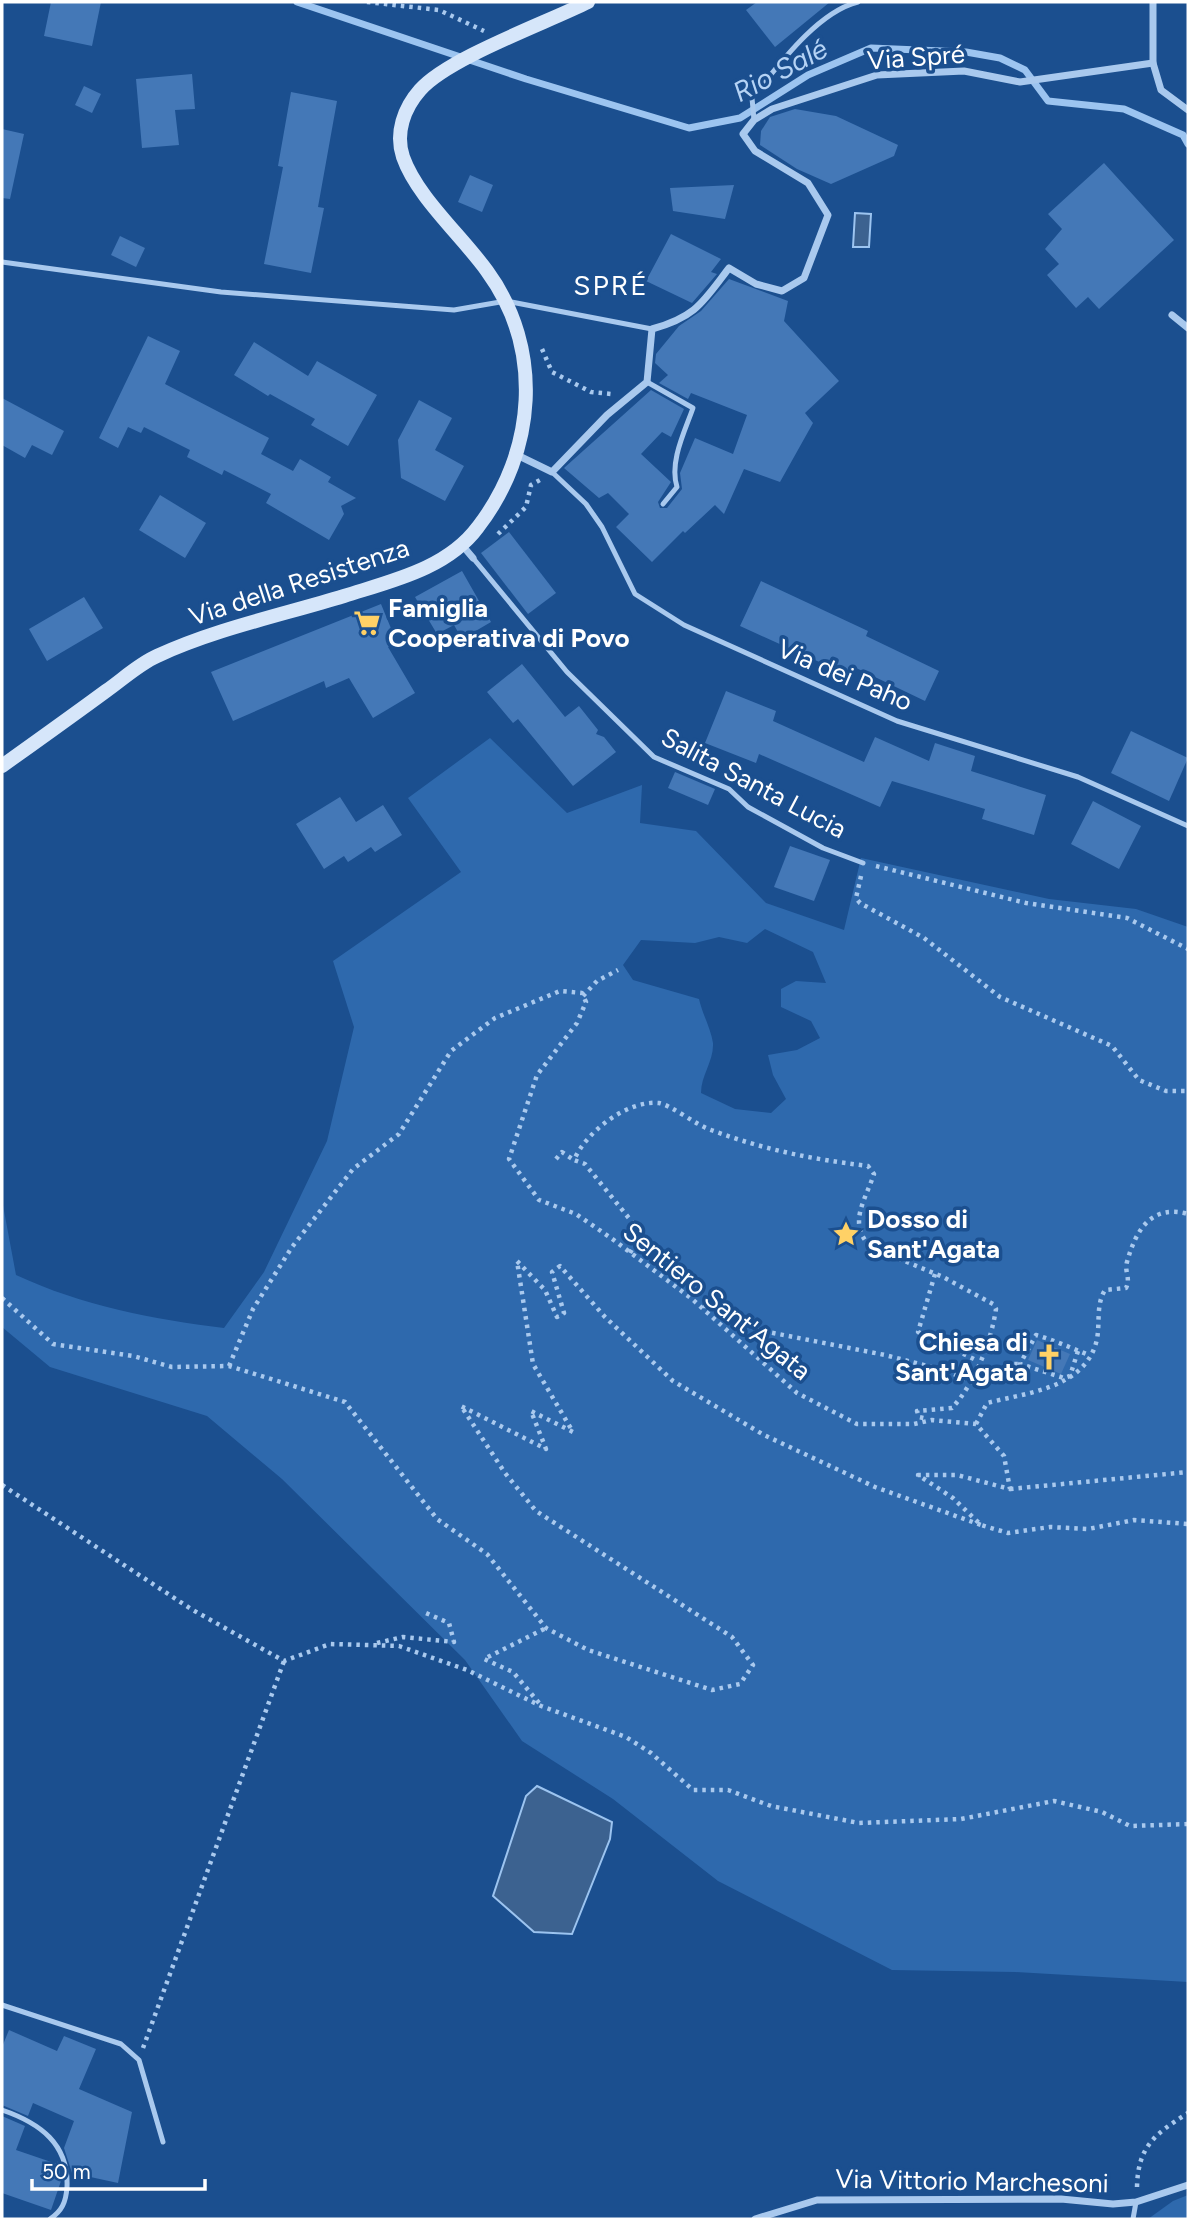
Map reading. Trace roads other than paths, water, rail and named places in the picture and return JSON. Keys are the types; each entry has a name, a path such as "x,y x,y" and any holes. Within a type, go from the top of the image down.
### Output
{"street":[{"name":"Via della Resistenza","path":"2,766 152,658 397,580 444,558 462,545 496,499 517,455 526,424 528,394 522,348 506,301 488,272 424,193 404,160 399,141 401,126 411,102 435,76 588,2"},
{"path":"1153,2 1153,63 1161,90 1188,110"},
{"name":"Via Spré","path":"754,120 772,109 877,75 964,71 1020,82 1051,75 1153,63"},
{"path":"517,455 552,472 647,382 652,329 682,320 705,299 729,268 756,284 782,291 804,278 828,215 808,183 755,151 743,134 754,120"},
{"path":"1172,315 1188,328"},
{"name":"Salita Santa Lucia","path":"462,545 473,558"},
{"name":"Via Vittorio Marchesoni","path":"755,2219 817,2200 1048,2199 1113,2204 1136,2202 1188,2185"}],"lane":[{"path":"754,120 752,98 789,52 843,6 858,2"},
{"path":"2,262 221,292 454,310 506,301 652,329"},
{"path":"647,382 693,408 673,475 677,486 663,504"},
{"name":"Via dei Paho","path":"552,472 586,504 602,527 635,594 684,625 897,721 1078,777 1188,826"},
{"name":"Salita Santa Lucia","path":"473,558 568,673 654,757 729,789 748,807 812,842 863,863"},
{"path":"2,2005 121,2043 139,2060 163,2142"},
{"path":"2,2110 41,2129 66,2161 66,2198 60,2212 50,2219"},
{"path":"1133,2219 1136,2202"}],"waterway":[{"name":"Rio Salé","path":"297,2 526,79 689,128 740,118 808,75 871,48 966,52 1000,58 1025,70 1048,101 1124,109 1183,135 1188,144"}],"place":[{"name":"Famiglia Cooperativa di Povo","path":"367,623"},
{"name":"Dosso di Sant'Agata","path":"846,1234"},
{"name":"Chiesa di Sant'Agata","path":"1049,1357"}],"district":[{"name":"SPRÉ","path":"611,285"}]}
